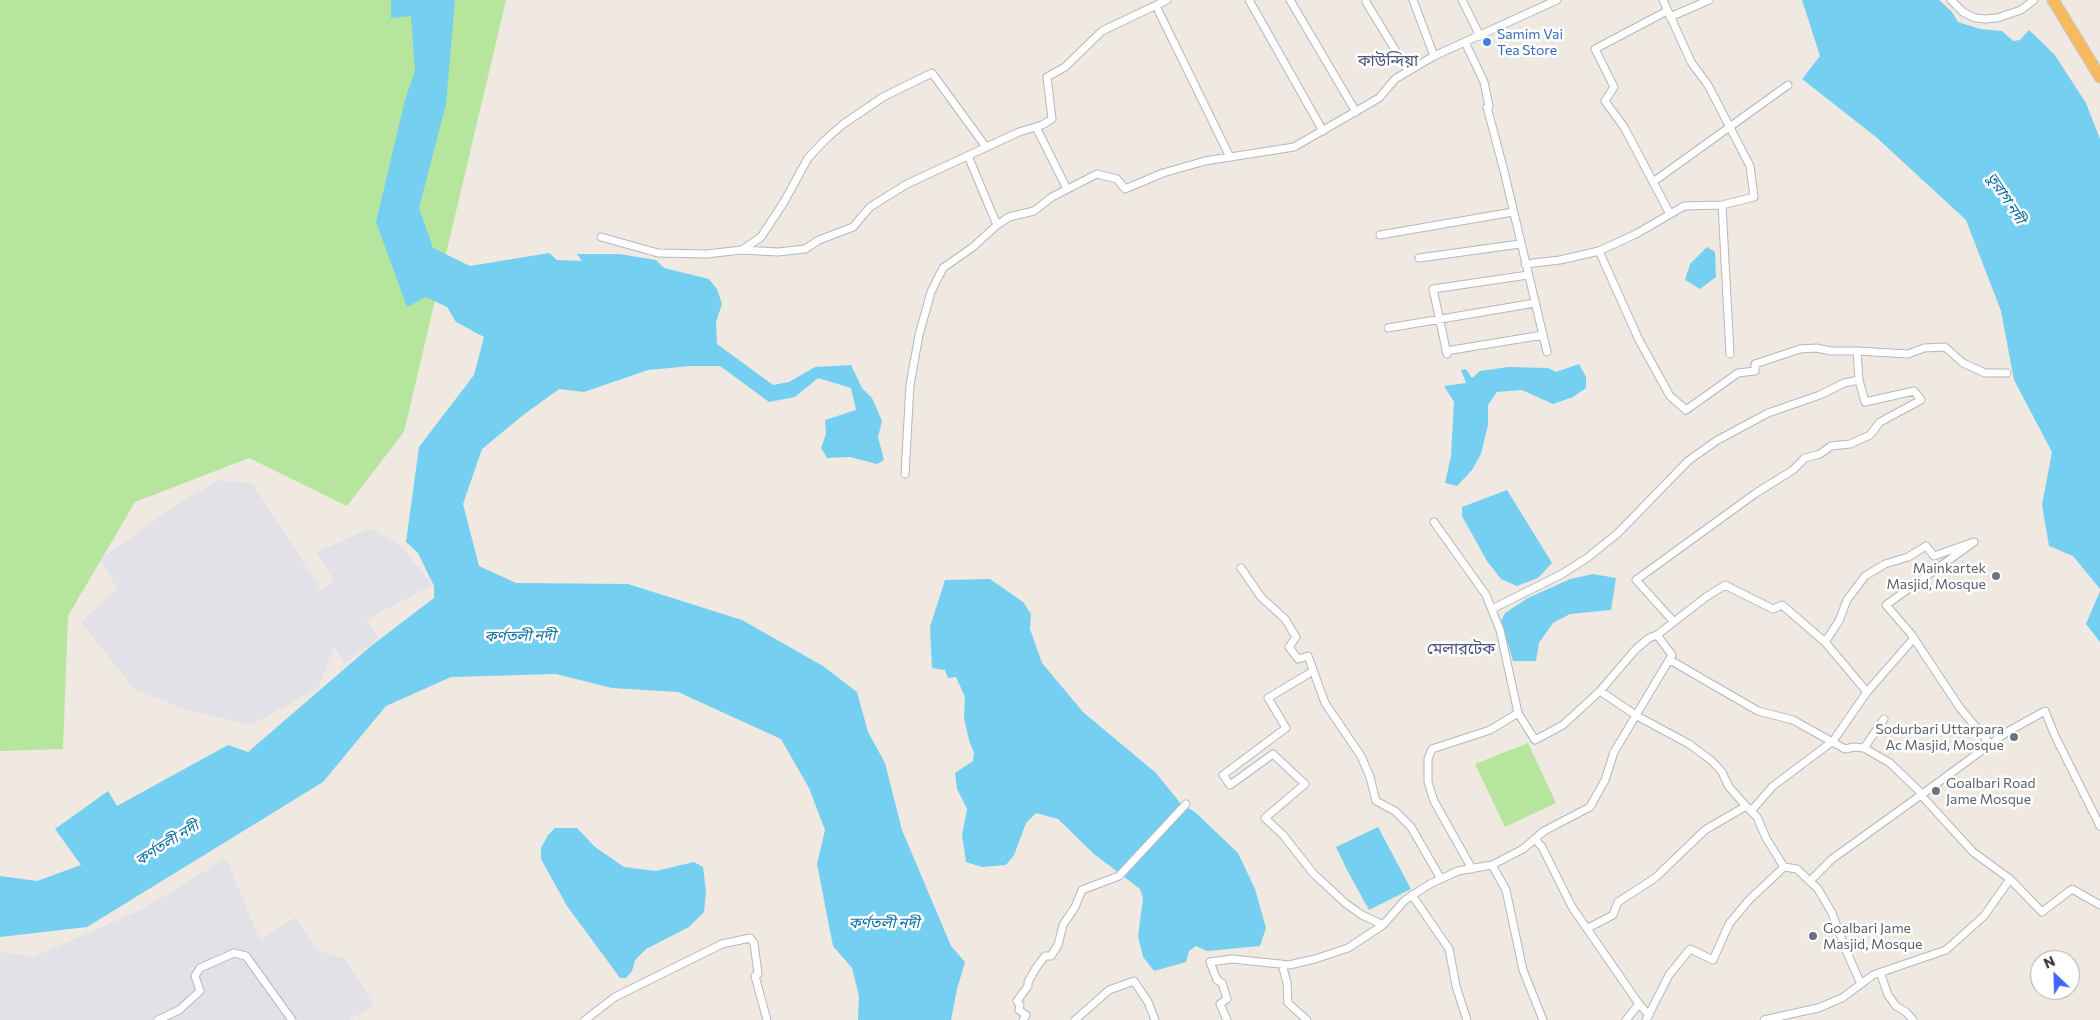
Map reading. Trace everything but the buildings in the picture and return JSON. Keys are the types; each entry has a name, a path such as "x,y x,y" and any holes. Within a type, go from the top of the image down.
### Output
{"highway":[{"path":"2054,0 2100,77"}],"street":[{"path":"601,237 658,253 707,254 742,250 778,252 805,249 819,240 853,226 870,208 907,184 1019,132 1036,127 1052,119 1047,77 1065,67 1102,31 1167,0"},
{"path":"1249,0 1323,131"},
{"path":"1290,0 1356,112"},
{"path":"1413,0 1434,56"},
{"path":"1462,0 1480,36"},
{"path":"905,474 910,385 918,335 931,292 943,268 973,247 997,225 1010,218 1034,211 1052,197 1097,174 1117,179 1125,189 1163,173 1205,161 1294,147 1379,98 1395,78 1434,56 1557,0"},
{"path":"1525,264 1560,260 1599,251 1636,234 1684,206 1722,206 1754,197 1750,166 1708,85 1691,62 1663,0"},
{"path":"1670,214 1624,127 1605,101 1614,87 1595,49 1669,14 1709,0"},
{"path":"1951,0 1963,12 1975,18 1985,19 1997,18 2021,10 2034,0"},
{"path":"1366,2 1408,71"},
{"path":"1156,6 1230,157"},
{"path":"1465,42 1484,82 1489,106 1486,107 1547,352"},
{"path":"742,250 761,236 784,202 808,158 824,140 842,125 883,97 932,73 986,148"},
{"path":"1653,182 1788,85"},
{"path":"1036,127 1067,189"},
{"path":"968,156 997,225"},
{"path":"1722,206 1730,354"},
{"path":"1380,235 1513,212"},
{"path":"1419,258 1520,244"},
{"path":"1599,251 1639,340 1670,396 1686,410 1738,372 1755,370 1755,364 1800,349 1908,354 1924,348 1945,347 1963,363 1985,373 2007,373"},
{"path":"1528,275 1433,289 1447,352 1543,335"},
{"path":"1388,328 1535,303"},
{"path":"1674,622 1636,580 1756,493 1792,470 1805,458 1820,454 1831,446 1850,444 1870,435 1880,422 1921,400 1914,391 1865,402 1859,380 1857,351"},
{"path":"1492,609 1562,574 1587,558 1618,533 1688,462 1716,442 1768,414 1820,395 1844,383 1859,380"},
{"path":"1434,522 1486,595 1500,630 1518,713 1535,740 1563,725 1600,691 1636,649 1649,638 1657,635 1706,596 1725,585 1773,609 1782,605 1825,642 1867,692"},
{"path":"1825,642 1839,621 1848,600 1865,576 1885,564 1908,557 1926,546 1934,556 1974,542 1886,605 1914,638 1960,708 1991,745"},
{"path":"1241,568 1261,597 1285,619 1296,637 1289,647 1298,659 1308,656 1325,703 1361,756 1370,777 1376,800 1395,811 1411,827 1425,848 1441,879"},
{"path":"1227,1020 1220,1004 1227,999 1222,983 1217,980 1210,962 1232,959 1289,965 1348,948 1383,925 1395,909 1412,895 1458,872 1492,866 1524,849 1544,831 1590,807 1605,780 1614,752 1672,655 1657,635"},
{"path":"1588,928 1613,914 1618,902 1654,878 1705,830 1748,809 1773,786 1833,741 1867,692 1914,638"},
{"path":"1670,660 1758,711 1794,720 1845,749 1854,746 1864,748 1890,763 1973,852 2010,879 2042,912 2072,889 2100,904"},
{"path":"1313,671 1268,698 1286,728 1223,774 1230,785 1273,754 1305,784 1265,818 1283,835 1312,873 1345,903 1362,916 1383,925"},
{"path":"1600,691 1637,716 1689,744 1712,761 1722,772 1729,787 1757,817 1766,838 1784,868"},
{"path":"1810,881 1832,859 2007,732 2046,711 2055,736 2100,826"},
{"path":"1472,869 1434,801 1428,782 1428,759 1432,749 1490,730 1518,713"},
{"path":"1864,748 1884,719"},
{"path":"1023,1020 1026,1016 1019,1010 1020,1005 1017,1001 1028,986 1028,982 1036,968 1045,956 1051,956 1058,945 1063,924 1075,907 1082,890 1118,876 1186,804"},
{"path":"1535,839 1542,847 1572,907 1648,1018"},
{"path":"1492,866 1506,890 1523,970 1543,1020"},
{"path":"1648,1018 1669,975 1690,949 1713,960 1730,924 1749,900 1784,868 1797,869 1818,889 1832,913 1861,984"},
{"path":"1764,1020 1818,1008 1842,998 1880,972 1946,950 1984,916 2010,879"},
{"path":"1412,895 1449,949 1456,986 1467,1020"},
{"path":"585,1020 615,996 722,944 750,938 754,943 755,950 758,974 755,976 768,1020"},
{"path":"158,1020 178,1010 200,991 195,976 200,968 234,953 246,956 292,1020"},
{"path":"1282,964 1287,983 1288,1003 1307,1020"},
{"path":"1880,972 1888,995 1896,1006 1906,1012 1913,1020"},
{"path":"1075,1020 1108,990 1134,981 1148,1002 1155,1020"},
{"path":"1626,1020 1639,1004"}],"shaded area":[{"path":"219,480 253,484 321,590 334,580 316,553 370,528 401,546 432,585 366,620 379,638 344,664 334,646 318,688 251,725 191,711 135,690 81,622 117,589 100,559 178,504"},
{"path":"226,858 260,940 296,917 316,950 345,959 374,1005 349,1020 0,1020 0,952 33,957 143,909"}],"green space":[{"path":"0,0 506,0 404,432 347,506 249,458 135,502 68,616 63,749 0,751"},
{"path":"1528,743 1556,803 1505,827 1475,764"}],"water":[{"name":"কর্ণতলী নদী","path":"391,0 455,0 446,104 419,208 433,248 470,266 549,253 557,260 582,261 577,254 619,254 656,260 664,268 709,279 717,289 722,304 716,322 717,344 773,385 789,382 815,367 851,365 862,388 872,398 882,421 878,437 884,460 877,464 850,457 827,458 821,448 826,434 825,420 856,410 851,388 818,378 795,397 769,402 720,366 690,366 648,370 584,392 559,389 482,449 463,504 479,566 516,583 628,584 742,620 823,666 857,692 868,732 885,763 902,830 951,946 965,962 951,1020 858,1020 859,996 852,968 833,946 817,864 825,830 809,788 781,739 678,692 612,688 556,674 451,677 386,706 323,782 87,927 0,937 0,876 37,881 81,865 55,829 108,791 117,806 228,745 248,752 371,646 434,598 434,586 418,553 406,542 419,447 474,375 484,337 456,322 447,307 426,297 407,307 376,222 405,100 415,71 411,16 391,18"},
{"name":"তুরাগ নদী","path":"1802,0 1939,0 1952,12 1958,22 1980,29 2002,31 2013,41 2020,40 2029,30 2054,54 2086,103 2100,139 2100,589 2073,556 2049,546 2042,505 2052,452 2014,380 2001,311 1966,220 1876,137 1802,79 1820,56"},
{"path":"1707,247 1715,252 1716,277 1700,289 1685,280 1690,264"},
{"path":"1579,364 1586,377 1586,388 1573,397 1553,404 1522,390 1497,392 1488,405 1488,425 1481,454 1472,470 1457,486 1445,483 1451,456 1454,402 1444,386 1466,383 1461,370 1466,369 1472,378 1480,371 1508,367 1548,368 1556,372"},
{"path":"1507,490 1552,563 1538,578 1517,586 1501,579 1487,561 1462,516 1462,507"},
{"path":"1593,574 1616,578 1611,610 1570,614 1553,623 1539,643 1536,661 1513,661 1501,621 1505,613 1528,598 1570,579"},
{"path":"990,579 1023,602 1031,614 1030,629 1042,663 1083,712 1156,773 1181,804 1195,812 1238,853 1255,889 1266,928 1260,946 1207,951 1196,946 1189,951 1186,962 1154,971 1143,957 1138,936 1143,898 1140,889 1094,854 1058,819 1036,813 1026,823 1014,855 1006,865 982,867 966,862 962,835 967,809 957,789 955,773 973,761 974,753 964,718 965,697 956,677 948,678 945,670 932,668 930,627 945,580"},
{"path":"2100,591 2100,642 2086,624"},
{"path":"1378,827 1411,889 1369,910 1336,847"},
{"path":"555,828 577,828 595,847 624,867 656,871 694,862 703,867 706,891 704,912 689,927 646,949 635,960 632,971 626,978 620,978 567,906 541,859 541,848 548,835"}],"place":[{"name":"Samim Vai Tea Store","path":"1487,42"},
{"name":"Mainkartek Masjid, Mosque","path":"1996,576"},
{"name":"Sodurbari Uttarpara Ac Masjid, Mosque","path":"2014,737"},
{"name":"Goalbari Road Jame Mosque","path":"1936,791"},
{"name":"Goalbari Jame Masjid, Mosque","path":"1813,936"}],"district":[{"name":"কাউন্দিয়া","path":"1388,61"},
{"name":"মেলারটেক","path":"1461,649"}]}
